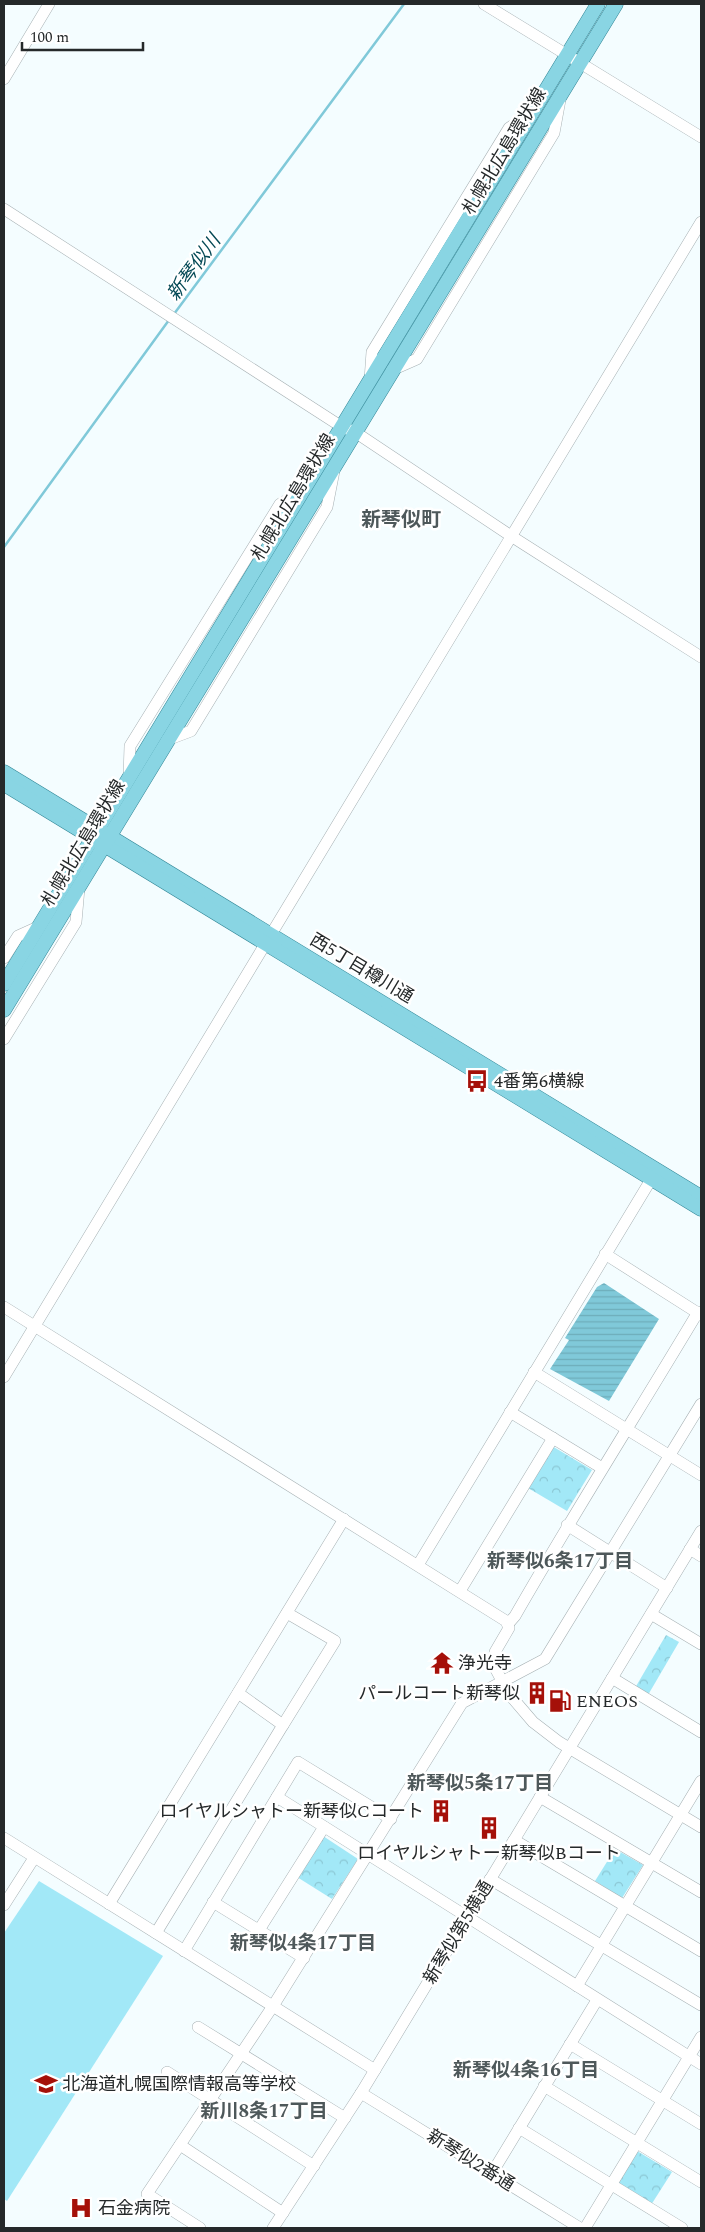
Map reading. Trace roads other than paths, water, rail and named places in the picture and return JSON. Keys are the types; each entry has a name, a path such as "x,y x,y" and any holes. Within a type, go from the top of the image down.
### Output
{"main road":[{"name":"札幌北広島環状線","path":"4,1010 79,886 129,778 598,4"},
{"name":"札幌北広島環状線","path":"4,984 38,927 167,740 616,4"},
{"name":"西5丁目樽川通","path":"4,772 101,838"},
{"name":"西5丁目樽川通","path":"4,784 101,838 268,939 654,1174 701,1208"},
{"name":"西5丁目樽川通","path":"654,1174 701,1197"}],"street":[{"path":"4,79 49,4"},
{"path":"484,4 701,137"},
{"path":"4,209 342,427 355,432 511,536 701,657"},
{"path":"4,1377 701,222"},
{"path":"4,1039 76,922 79,886"},
{"path":"4,958 18,936 38,927"},
{"path":"418,1565 654,1174"},
{"path":"605,1254 700,1313 628,1430 602,1468 515,1616 508,1624 508,1631 494,1657 494,1666 501,1681 520,1709 533,1722 570,1748 701,1827"},
{"path":"4,1307 460,1591 508,1624"},
{"path":"534,1372 701,1475"},
{"path":"200,2228 147,2194 304,1958 369,1856 462,1703 545,1659 701,1404"},
{"path":"510,1412 602,1468"},
{"path":"460,1591 553,1438"},
{"path":"109,1904 344,1519"},
{"path":"567,1525 667,1588"},
{"name":"新琴似第5横通","path":"274,2228 375,2070 701,1531"},
{"path":"690,1549 701,1556"},
{"path":"156,1933 335,1641 287,1613"},
{"path":"651,1614 701,1644"},
{"path":"612,1678 701,1732"},
{"path":"238,1693 284,1725"},
{"path":"184,1951 298,1762 391,1820"},
{"path":"577,1986 701,1781"},
{"path":"277,1797 701,2064"},
{"path":"540,1797 701,1892"},
{"path":"259,1930 324,1827"},
{"path":"4,1838 375,2070"},
{"path":"514,1840 701,1951"},
{"path":"4,1905 34,1858"},
{"path":"490,1879 701,2005"},
{"path":"213,1902 304,1958"},
{"path":"492,2173 597,2000"},
{"path":"198,2027 345,2118"},
{"path":"585,2228 701,2037"},
{"path":"570,2044 701,2124"},
{"path":"167,2072 314,2166"},
{"path":"544,2086 701,2182"},
{"name":"新琴似2番通","path":"361,2092 580,2228"},
{"path":"519,2128 682,2228"},
{"path":"180,2145 283,2213"}],"waterway":[{"name":"新琴似川","path":"174,314 404,4"},
{"name":"新琴似川","path":"4,547 169,320"}],"place":[{"name":"4番第6横線","path":"477,1081"},
{"name":"浄光寺","path":"442,1663"},
{"name":"パールコート新琴似","path":"537,1693"},
{"name":"ENEOS","path":"560,1701"},
{"name":"ロイヤルシャトー新琴似Cコート","path":"441,1811"},
{"name":"ロイヤルシャトー新琴似Bコート","path":"489,1828"},
{"name":"北海道札幌国際情報高等学校","path":"46,2084"},
{"name":"石金病院","path":"81,2208"}],"district":[{"name":"新琴似町","path":"401,519"},
{"name":"新琴似6条17丁目","path":"560,1560"},
{"name":"新琴似5条17丁目","path":"480,1782"},
{"name":"新琴似4条17丁目","path":"303,1942"},
{"name":"新琴似4条16丁目","path":"526,2069"},
{"name":"新川8条17丁目","path":"264,2110"}]}
